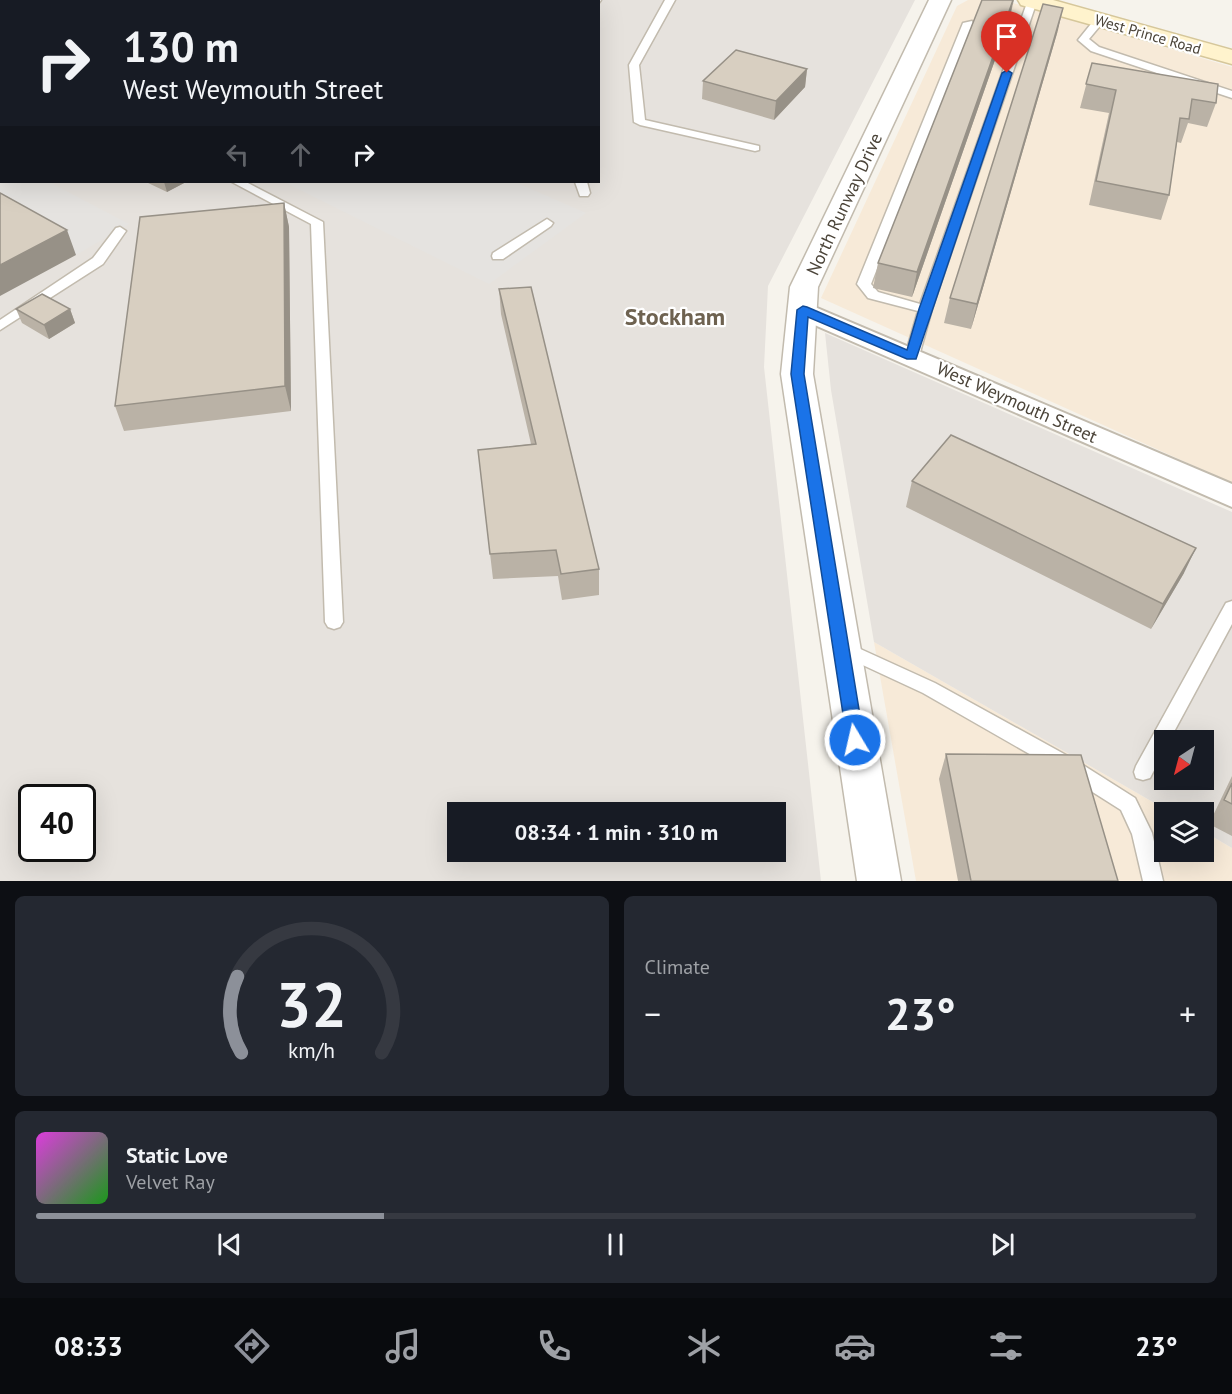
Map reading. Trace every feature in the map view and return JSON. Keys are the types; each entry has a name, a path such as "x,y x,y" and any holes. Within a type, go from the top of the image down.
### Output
{"main road":[{"name":"West Prince Road","path":"1031,0 1232,57"},
{"name":"West Prince Road","path":"1085,0 1232,39"}],"street":[{"name":"North Runway Drive","path":"879,881 797,374 804,287 940,0"},
{"name":"West Weymouth Street","path":"803,310 1232,496"}],"lane":[{"path":"670,0 634,65 640,122 755,148"},
{"path":"912,356 925,309 1031,0"},
{"path":"1099,21 1083,40 1095,49 1232,95"},
{"path":"925,309 873,295 864,284 968,23"},
{"path":"240,183 317,222 334,622"},
{"path":"498,256 547,223"},
{"path":"0,327 98,261 120,231"},
{"path":"1143,772 1232,608"},
{"path":"840,647 929,688 1068,766 1128,804 1142,833 1152,881"}],"shaded area":[{"path":"600,0 915,0 768,286 764,367 821,881 0,881 0,183 600,183"},
{"path":"968,0 1003,0 1232,67 1232,483 821,298 957,6"},
{"path":"0,183 51,183 129,224 76,255 0,212"},
{"path":"286,183 517,183 586,213 489,284"},
{"path":"825,333 1232,512 1232,848 1214,837 1214,802 1154,803 874,642 831,390"},
{"path":"874,642 1154,803 1154,862 1214,862 1214,837 1232,848 1232,881 916,881"}],"building":[{"path":"982,0 1013,0 917,272 878,263"},
{"path":"1043,4 1063,8 977,304 950,298"},
{"path":"736,50 807,69 776,101 703,81"},
{"path":"1092,63 1218,84 1216,103 1192,99 1189,119 1180,118 1169,195 1096,181 1116,90 1086,84"},
{"path":"0,193 67,230 0,265"},
{"path":"284,203 285,386 115,406 140,217"},
{"path":"531,287 599,569 561,574 556,550 490,554 478,450 536,444 499,289"},
{"path":"42,294 70,309 44,325 16,309"},
{"path":"951,435 1196,548 1163,604 912,481"},
{"path":"946,754 1081,755 1118,881 971,881"},
{"path":"1232,783 1232,804 1224,800"}],"district":[{"name":"Stockham","path":"675,316"}],"route":[{"path":"855,740 797,374 803,310 912,356 925,309 1007,73"}]}
